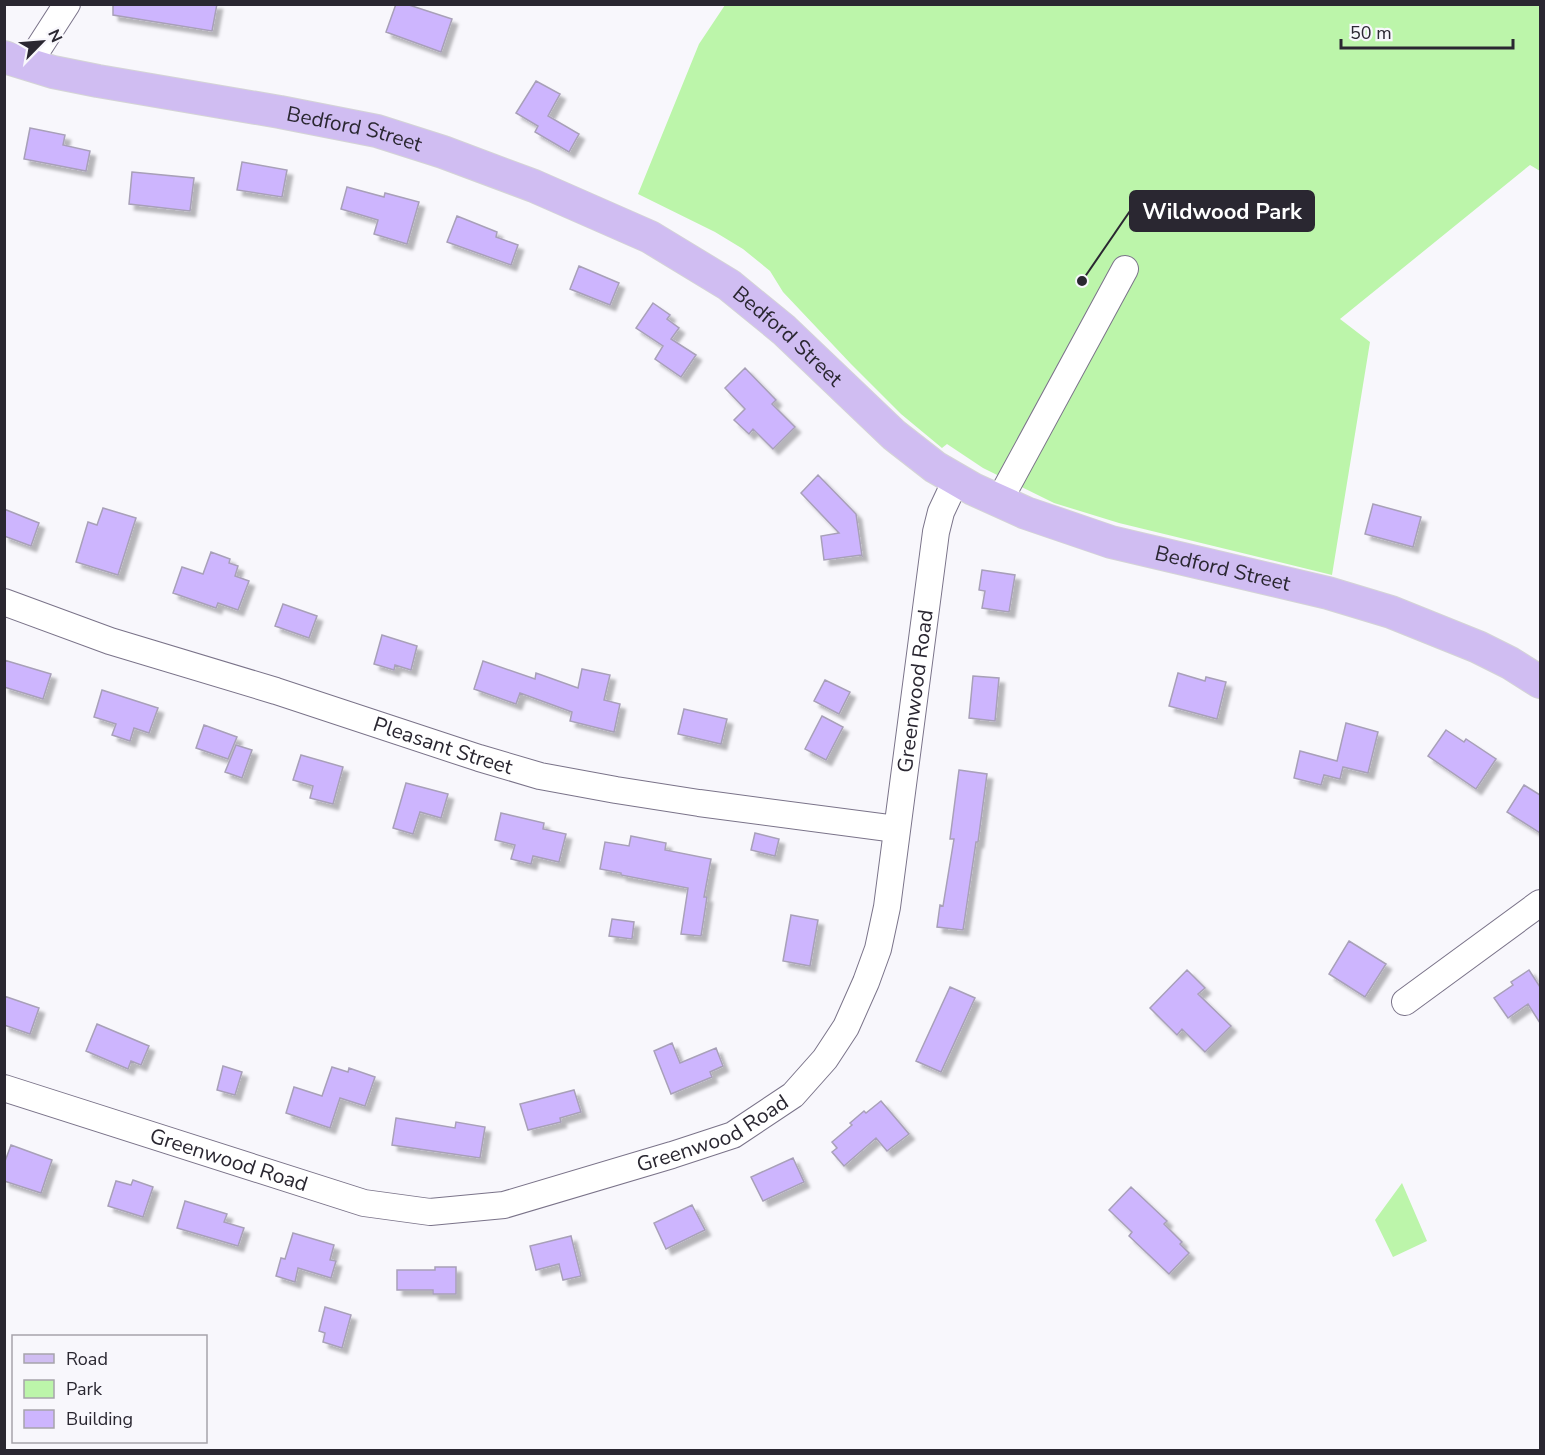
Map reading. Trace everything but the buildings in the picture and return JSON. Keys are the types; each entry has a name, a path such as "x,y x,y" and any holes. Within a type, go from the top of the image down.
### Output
{"main road":[{"name":"Bedford Street","path":"17,60 53,72 98,81 377,131 494,171 622,224 679,253 729,285 784,330 894,435 935,467 956,480 1026,513 1111,543 1329,593 1391,612 1478,647 1540,682"}],"street":[{"path":"17,60 67,4"},
{"path":"999,501 1125,268"},
{"name":"Greenwood Road","path":"4,1088 364,1203 430,1212 504,1205 733,1135 794,1095 825,1059 846,1027 878,949 936,532 941,512 956,480"},
{"name":"Pleasant Street","path":"4,602 110,641 276,691 540,776 699,803 896,829"},
{"path":"1405,1002 1540,903"}],"green space":[{"path":"725,5 1540,5 1540,171 1530,165 1340,319 1370,342 1332,575 1119,523 1054,503 983,468 947,444 942,448 901,414 851,364 783,292 770,271 743,249 715,232 638,194 699,44"},
{"path":"1402,1183 1427,1241 1393,1257 1375,1220"}],"place":[{"name":"Wildwood Park","path":"1082,281"}]}
